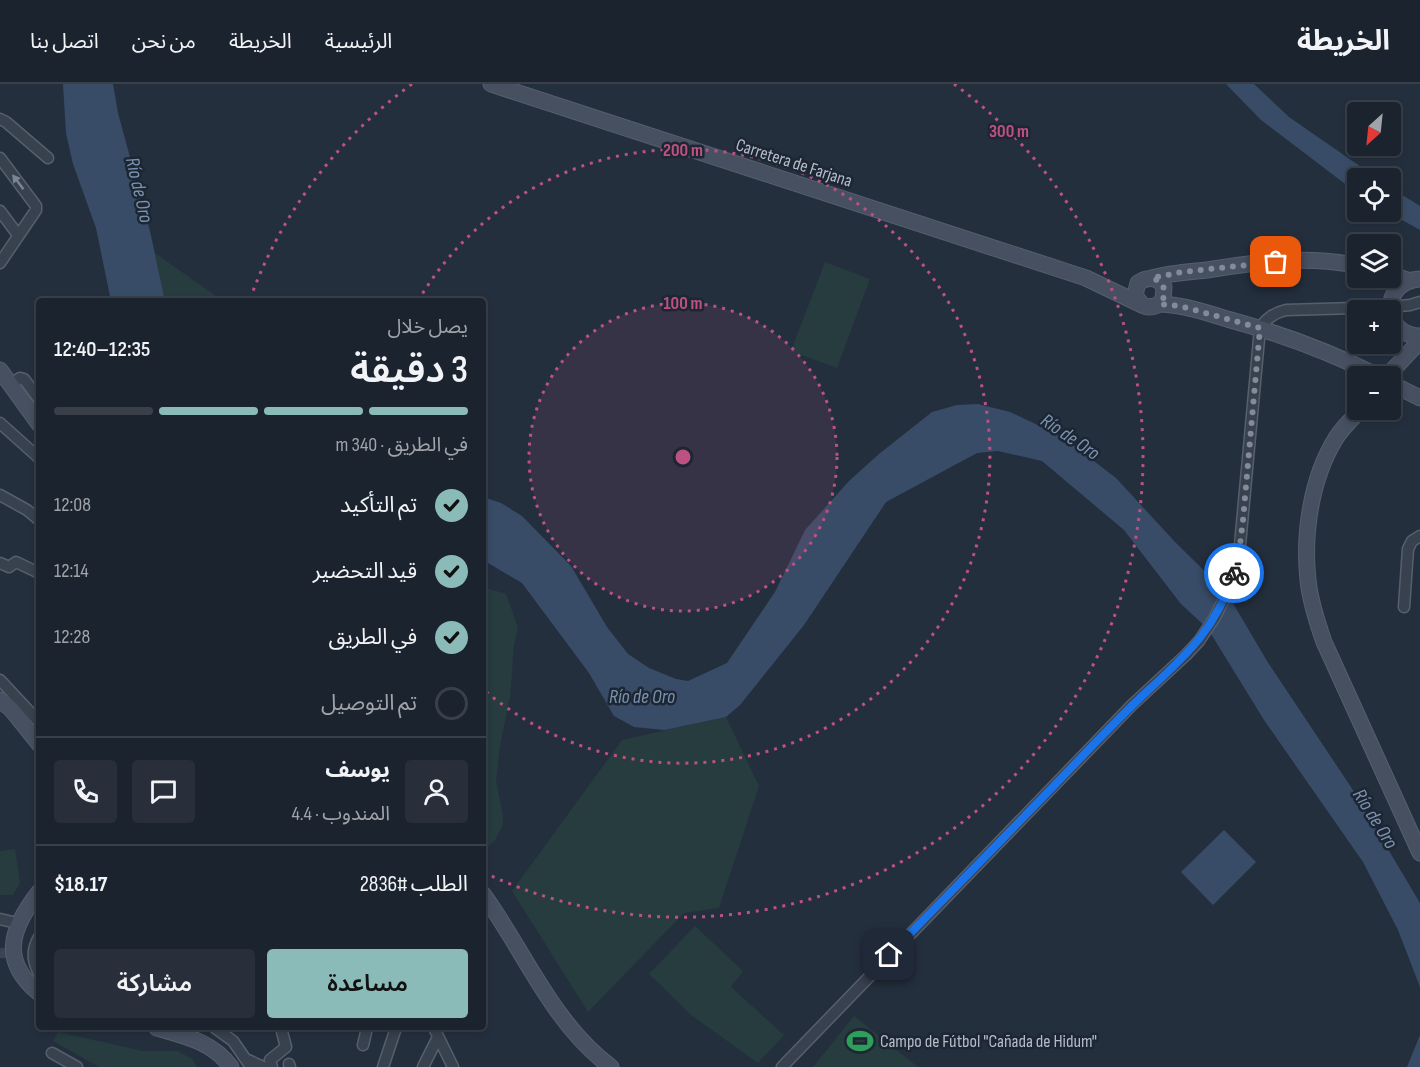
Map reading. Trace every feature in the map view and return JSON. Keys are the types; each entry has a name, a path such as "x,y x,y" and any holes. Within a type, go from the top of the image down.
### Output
{"main road":[{"name":"Carretera de Farjana","path":"491,84 1086,278 1142,305"},
{"name":"Carretera de Farjana","path":"1086,278 1114,281 1148,279 1167,274 1241,264 1309,259 1347,264"},
{"name":"Carretera de Farjana","path":"1163,297 1175,284 1197,271"},
{"path":"1401,275 1416,277"},
{"path":"1393,300 1398,288 1416,277"},
{"path":"1148,279 1161,283 1163,297 1151,308 1137,301 1136,289 1148,279"},
{"path":"1163,297 1191,308 1260,328 1356,366"},
{"path":"1395,366 1420,339 1401,330"},
{"path":"1401,354 1401,359"},
{"path":"4,377 36,420"},
{"path":"1401,388 1420,398"},
{"path":"1351,420 1336,437 1321,470 1308,531 1308,581 1324,642 1420,853"},
{"path":"0,700 11,709 36,740"},
{"path":"36,896 17,923 7,947 9,958 20,978 36,991"},
{"path":"486,898 557,1013 582,1043 611,1067"},
{"path":"164,1030 207,1045 220,1054 231,1067"}],"street":[{"path":"0,119 48,158"},
{"path":"0,158 36,206 36,210 1,260"},
{"path":"0,211 18,236"},
{"path":"1401,305 1420,302"},
{"path":"782,1067 1132,705 1186,655 1208,629 1227,592 1240,545 1260,328 1266,319 1286,310 1347,308"},
{"path":"4,377 24,379 36,395"},
{"path":"0,423 36,455"},
{"path":"0,495 36,518"},
{"path":"1404,608 1408,549 1412,541 1420,536"},
{"path":"0,563 9,567 16,562 36,572"},
{"path":"0,680 36,719"},
{"path":"0,919 17,923"},
{"path":"19,954 36,957"},
{"path":"217,1030 233,1041 250,1064 263,1067"},
{"path":"272,1067 270,1060 286,1047 282,1030"},
{"path":"363,1045 367,1030"},
{"path":"383,1067 395,1030"},
{"path":"423,1067 436,1032"},
{"path":"436,1032 453,1067"},
{"path":"52,1053 77,1067"}],"green space":[{"path":"155,253 219,298 164,298"},
{"path":"825,262 870,279 837,368 791,351"},
{"path":"486,588 506,594 518,627 514,645 510,697 500,746 496,781 503,816 502,827 486,850"},
{"path":"726,717 759,786 719,908 684,913 588,1012 512,891 622,740"},
{"path":"15,849 20,883 13,895 0,895 0,851"},
{"path":"695,926 743,971 731,987 784,1035 758,1063 691,1015 649,974"},
{"name":"Campo de Fútbol \"Cañada de Hidum\"","path":"854,1016 918,1067 813,1067"},
{"path":"58,1032 143,1051 178,1051 192,1059 197,1067 99,1067 53,1041"}],"water":[{"name":"Río de Oro","path":"63,84 113,84 118,113 150,231 164,298 110,298 96,228 73,164 66,133"},
{"path":"1226,84 1254,84 1289,117 1363,168 1347,168 1347,185 1261,120"},
{"path":"1401,194 1420,206 1420,230 1401,219"},
{"name":"Río de Oro","path":"978,404 1010,412 1061,436 1116,478 1176,543 1227,593 1267,661 1351,787 1420,903 1420,987 1398,930 1363,862 1264,720 1208,629 1181,604 1124,530 1042,461 998,451 977,453 886,502 804,625 740,705 726,717 665,730 634,727 614,716 589,673 522,583 486,563 486,498 501,503 522,516 571,566 607,627 628,654 649,668 676,679 688,681 727,663 775,592 805,530 849,481 932,412 957,405"},
{"path":"1224,830 1256,862 1213,905 1181,872"},
{"path":"1420,1035 1420,1067 1407,1067"}],"tunnel":[{"path":"0,953 19,954"}],"way so far":[{"path":"1234,573 1243,520 1260,328 1180,306 1160,304 1165,295 1164,287 1157,279 1152,278 1241,264 1276,262"}],"place":[{"name":"Campo de Fútbol \"Cañada de Hidum\"","path":"860,1041"}],"route":[{"path":"889,955 1132,705 1186,655 1208,629 1234,573"}]}
